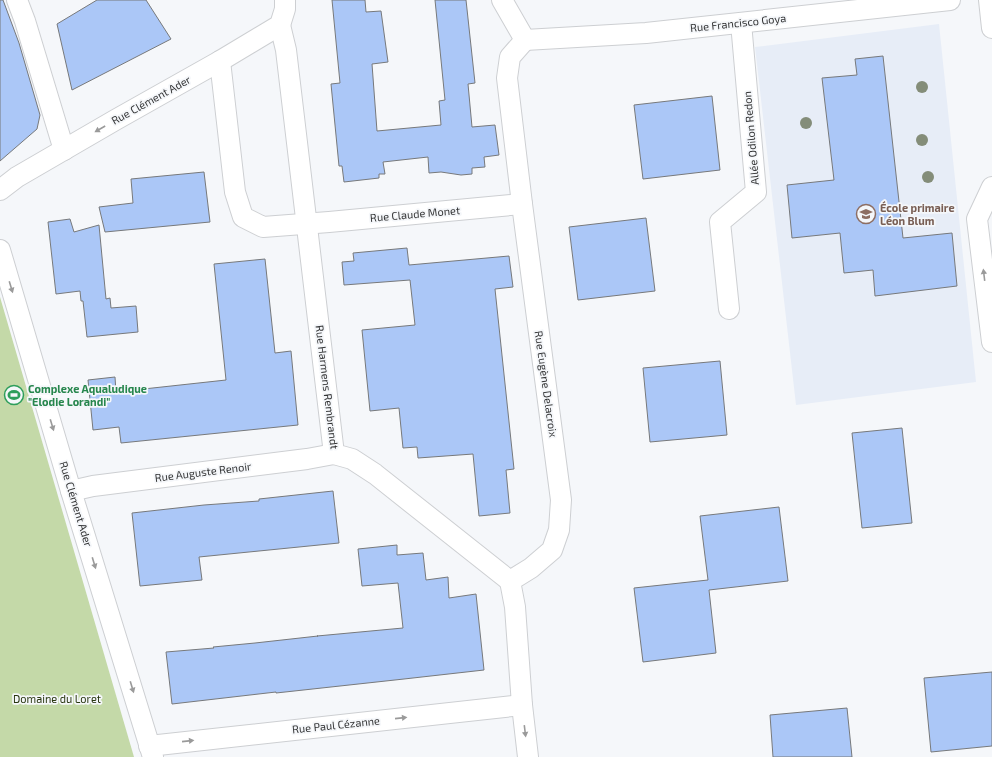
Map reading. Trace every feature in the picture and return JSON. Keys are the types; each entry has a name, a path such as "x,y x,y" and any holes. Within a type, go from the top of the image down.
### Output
{"street":[{"path":"17,0 25,21 64,150"},
{"path":"280,25 285,0"},
{"path":"502,0 525,40"},
{"name":"Rue Francisco Goya","path":"525,40 646,33 950,0"},
{"path":"989,0 992,28"},
{"name":"Allée Odilon Redon","path":"729,309 720,222 756,192 741,23"},
{"name":"Rue Clément Ader","path":"0,190 17,177 220,62 280,25"},
{"name":"Rue Harmens Rembrandt","path":"280,25 286,50 308,224 334,454 352,459 375,474 510,581"},
{"name":"Rue Eugène Delacroix","path":"510,581 531,568 552,550 559,530 561,500 507,78 510,57 525,40"},
{"path":"220,62 235,192 243,217 262,227 308,224"},
{"path":"992,187 977,219 992,342"},
{"name":"Rue Claude Monet","path":"308,224 522,204"},
{"name":"Rue Clément Ader","path":"0,250 71,490 151,751"},
{"name":"Rue Auguste Renoir","path":"71,490 308,459 334,454"},
{"path":"510,581 515,607 522,705 528,757"},
{"name":"Rue Paul Cézanne","path":"151,751 522,705"}],"shaded area":[{"name":"École primaire Léon Blum","path":"939,24 976,382 796,405 755,47"}],"green space":[{"name":"Domaine du Loret","path":"0,297 134,757 0,757"}],"building":[{"path":"0,0 3,0 19,43 40,115 37,129 0,161"},
{"path":"97,0 146,0 171,39 72,90 57,24"},
{"path":"332,0 365,0 366,12 381,11 388,62 372,64 377,131 441,125 439,101 445,100 435,0 466,0 475,83 468,84 472,127 495,125 499,155 484,157 485,167 472,168 472,174 461,175 441,172 429,173 428,157 383,162 385,174 379,174 379,178 344,182 342,166 339,166 331,84 340,83"},
{"path":"883,56 903,238 952,233 957,286 875,296 873,270 844,273 840,233 792,238 787,185 834,180 822,78 857,75 855,59"},
{"path":"712,96 720,170 643,179 634,105"},
{"path":"204,172 210,222 105,232 99,207 133,203 131,179"},
{"path":"646,218 655,291 578,300 569,227"},
{"path":"70,219 74,232 99,225 106,299 110,298 111,308 136,306 138,332 87,337 83,301 81,301 80,291 56,294 48,222"},
{"path":"407,248 409,265 509,256 513,287 495,289 514,469 506,470 510,513 479,516 473,454 418,458 417,447 403,448 399,408 370,411 362,330 415,325 410,280 344,285 342,262 354,261 353,253"},
{"path":"265,259 275,353 291,351 298,425 121,443 119,427 93,430 88,380 115,377 116,392 226,380 214,264"},
{"path":"720,361 727,435 650,442 643,368"},
{"path":"902,428 912,523 862,528 852,433"},
{"path":"333,491 339,543 199,557 202,580 140,586 132,513 259,501 259,499"},
{"path":"779,507 788,581 709,590 716,653 643,662 634,588 708,580 700,516"},
{"path":"397,545 397,555 423,553 426,580 448,577 449,598 476,594 484,670 172,704 166,652 403,628 398,583 362,586 358,549"},
{"path":"992,672 992,746 931,752 924,678"},
{"path":"847,708 852,757 773,757 770,715"}],"place":[{"name":"École primaire Léon Blum","path":"866,214"},
{"name":"Complexe Aqualudique \"Elodie Lorandi\"","path":"14,395"}]}
